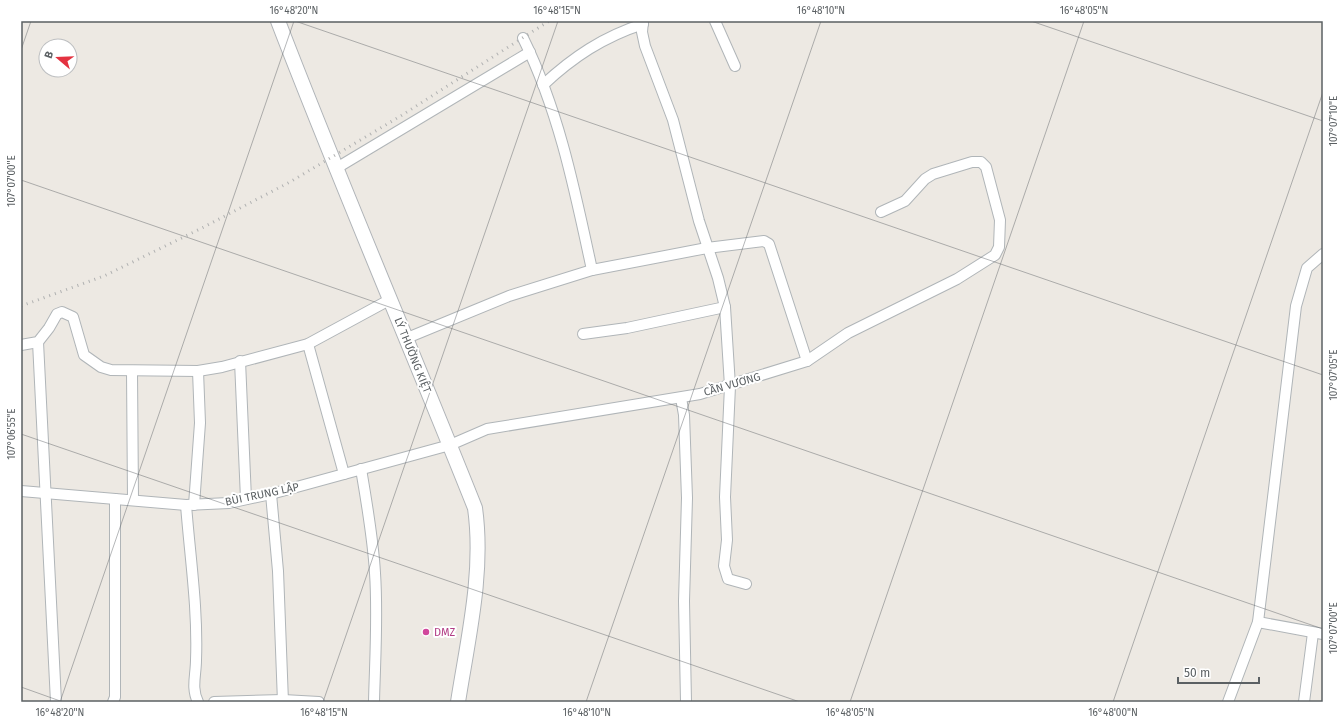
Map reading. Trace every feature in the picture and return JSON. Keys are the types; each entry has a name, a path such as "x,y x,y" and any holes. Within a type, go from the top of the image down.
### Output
{"main road":[{"name":"LÝ THƯỜNG KIỆT","path":"278,21 335,169 391,299 475,508 479,533 478,572 458,702"}],"street":[{"path":"715,21 735,66"},
{"path":"544,85 560,69 596,43 618,32 643,23 645,46 673,120 725,307 730,386 726,464 727,540 725,571 728,579 746,584"},
{"path":"523,38 544,85 562,140 592,270"},
{"path":"335,169 530,52"},
{"name":"CẦN VƯƠNG","path":"450,445 487,429 653,401 681,398 730,386 807,361 848,334 957,279 992,258 999,247 1000,220 986,167 981,162 972,162 933,174 925,179 905,201 881,212"},
{"path":"407,338 509,296 592,270 708,248 764,240 768,242 807,361"},
{"path":"1228,702 1258,622 1296,306 1307,268 1323,254"},
{"path":"56,702 38,342 49,328 56,314 66,312 73,317 82,350 86,357 101,367 111,370 132,371 198,371 222,367 308,344 391,299"},
{"path":"583,334 627,328 725,307"},
{"path":"21,345 38,342"},
{"path":"308,344 344,474"},
{"path":"240,361 246,499"},
{"path":"132,371 133,500"},
{"path":"198,371 200,430 190,505 188,540 195,601 196,649 193,689 198,702"},
{"path":"681,398 684,415 687,498 684,601 686,702"},
{"name":"BÙI TRUNG LẬP","path":"21,491 190,505 229,503 271,494 450,445"},
{"path":"361,469 372,533 375,573 377,617 374,702"},
{"path":"271,494 278,571 283,701"},
{"path":"113,702 115,697 115,499"},
{"path":"1258,622 1318,634 1304,702"},
{"path":"214,702 319,702"}],"railway":[{"path":"21,306 104,276 200,229 290,182 399,117 549,21"}],"place":[{"name":"DMZ","path":"426,632"}]}
